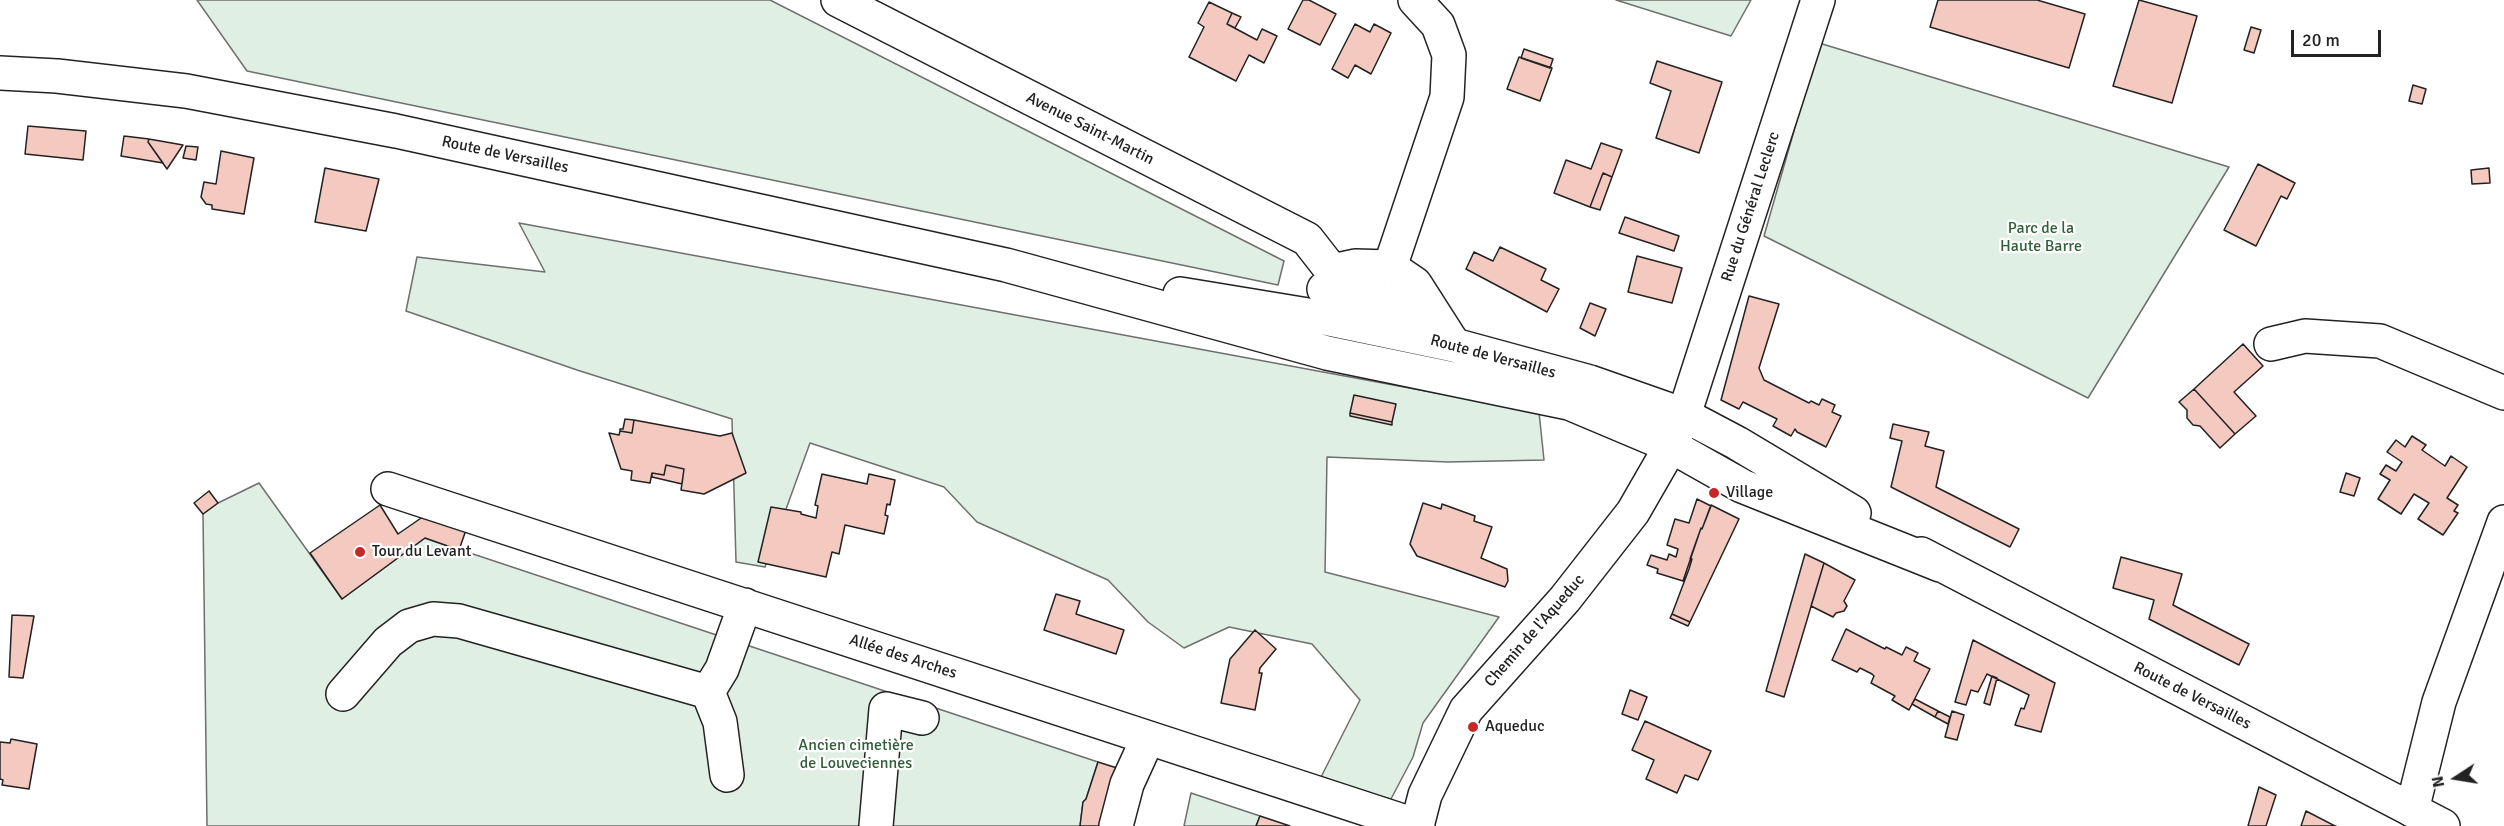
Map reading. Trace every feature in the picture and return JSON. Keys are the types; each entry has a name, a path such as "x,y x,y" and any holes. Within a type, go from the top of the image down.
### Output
{"main road":[{"name":"Avenue Saint-Martin","path":"838,0 1307,239 1325,292"},
{"path":"1390,267 1447,97 1449,55 1438,25 1415,0"},
{"name":"Rue du Général Leclerc","path":"1671,446 1684,415 1818,0"},
{"name":"Route de Versailles","path":"0,73 57,76 186,91 396,131 1006,265 1327,353 1569,403 1671,446 1742,486 1940,565"},
{"name":"Route de Versailles","path":"1006,265 1325,292 1454,345 1590,382 1684,415 1737,443 1940,565 2444,826"},
{"path":"1325,292 1355,266 1390,267 1415,284 1454,345"},
{"path":"1325,292 1430,309"},
{"path":"1325,292 1327,353"},
{"path":"2271,344 2305,336 2380,341 2504,393"},
{"name":"Chemin de l'Aqueduc","path":"1418,826 1425,795 1466,710 1565,599 1626,521 1656,476 1671,446"},
{"name":"Allée des Arches","path":"388,489 1418,826"},
{"path":"2412,810 2439,702 2504,522"},
{"path":"708,692 722,669 745,605"},
{"path":"343,694 388,642 409,626 433,619 459,621 708,692"},
{"path":"708,692 720,722 727,775"},
{"path":"876,826 886,709 922,717"},
{"path":"1116,826 1127,784 1148,738"}],"green space":[{"path":"197,0 770,0 1284,261 1278,285 247,71"},
{"path":"1616,0 1751,0 1731,36"},
{"name":"Parc de la Haute Barre","path":"1819,43 2229,167 2088,398 1764,236"},
{"path":"519,223 1539,412 1544,460 1448,462 1327,457 1325,572 1499,617 1423,723 1413,757 1391,799 1318,783 1360,700 1312,644 1229,627 1184,648 1148,622 1108,580 977,522 944,487 810,443 765,567 736,562 732,419 577,370 406,311 417,257 545,272"},
{"name":"Ancien cimetière de Louveciennes","path":"259,483 342,599 425,538 1098,762 1083,802 1080,826 207,826 203,514 218,503"},
{"path":"1191,793 1260,816 1256,826 1184,826"}],"building":[{"path":"1303,0 1309,0 1336,14 1320,45 1288,29"},
{"path":"1938,0 2037,0 2085,14 2069,68 1930,27"},
{"path":"2139,0 2197,16 2172,103 2113,86"},
{"path":"1209,2 1232,13 1227,24 1257,40 1262,29 1277,36 1264,63 1249,55 1236,81 1189,57 1204,27 1198,23"},
{"path":"1232,13 1241,17 1235,28 1227,24"},
{"path":"1355,24 1370,32 1374,24 1391,33 1371,74 1355,65 1348,78 1332,69"},
{"path":"2251,27 2261,30 2254,53 2244,50"},
{"path":"1524,49 1553,59 1550,68 1521,58"},
{"path":"1519,57 1552,68 1540,101 1507,89"},
{"path":"1657,61 1722,82 1699,153 1656,138 1671,91 1650,83"},
{"path":"2413,85 2426,89 2422,104 2409,101"},
{"path":"28,126 86,131 83,160 25,154"},
{"path":"124,136 149,139 148,142 163,163 121,156"},
{"path":"149,139 183,145 167,169 148,142"},
{"path":"1601,143 1622,150 1612,177 1603,173 1590,207 1554,193 1566,160 1591,169"},
{"path":"186,146 198,147 196,160 183,158"},
{"path":"221,151 254,158 244,214 212,209 212,205 206,204 201,197 204,182 216,184"},
{"path":"2258,164 2295,183 2287,199 2281,196 2256,246 2224,230"},
{"path":"325,168 379,179 366,231 315,222"},
{"path":"2489,168 2490,183 2472,184 2471,170"},
{"path":"1603,173 1612,177 1600,210 1590,207"},
{"path":"1625,217 1679,236 1674,251 1619,233"},
{"path":"1500,247 1546,269 1541,280 1559,289 1547,312 1466,269 1474,252 1493,261"},
{"path":"1637,256 1682,268 1672,303 1628,292"},
{"path":"1749,296 1779,304 1759,368 1764,380 1809,403 1811,401 1819,405 1822,399 1835,405 1832,412 1841,416 1826,447 1795,429 1791,436 1773,426 1777,419 1743,402 1739,409 1721,400"},
{"path":"1590,303 1606,309 1595,336 1580,328"},
{"path":"2243,344 2263,366 2234,392 2256,416 2235,434 2194,389"},
{"path":"2194,389 2235,434 2220,448 2200,426 2193,425 2187,418 2187,410 2179,402"},
{"path":"1354,395 1396,404 1392,422 1350,413"},
{"path":"1350,413 1392,422 1392,425 1350,416"},
{"path":"625,419 634,420 632,433 620,431 623,429"},
{"path":"634,420 720,436 732,433 746,473 704,494 681,490 684,469 666,465 664,475 652,473 650,483 631,480 632,471 621,469 609,433 619,435 620,431 632,433"},
{"path":"1893,424 1929,432 1925,446 1944,451 1936,487 2019,529 2010,547 1891,487 1902,441 1890,438"},
{"path":"2412,436 2426,445 2422,450 2445,466 2451,456 2467,467 2447,498 2458,505 2454,511 2458,513 2443,535 2418,519 2429,503 2414,494 2401,514 2378,499 2390,480 2380,474 2386,465 2396,471 2402,462 2387,452 2396,440 2405,447"},
{"path":"666,465 684,469 682,484 652,477 652,473 664,475"},
{"path":"2346,473 2360,478 2354,496 2340,492"},
{"path":"822,474 867,484 869,474 895,480 890,505 887,504 885,515 888,516 884,534 845,525 839,554 832,552 826,577 758,562 771,507 801,512 801,514 816,518 818,506 815,505"},
{"path":"209,491 218,503 203,514 194,503"},
{"path":"1697,499 1711,506 1683,581 1657,573 1658,569 1647,565 1651,555 1667,560 1669,554 1676,557 1678,549 1667,545 1675,519 1689,523"},
{"path":"1423,503 1441,509 1442,504 1475,516 1474,521 1492,527 1481,558 1507,569 1508,581 1505,587 1417,556 1410,544"},
{"name":"Tour du Levant","path":"380,505 398,534 424,516 466,530 459,550 425,538 342,599 310,553"},
{"path":"1711,505 1739,519 1690,622 1672,614"},
{"path":"1805,554 1824,563 1784,697 1766,691"},
{"path":"2121,557 2182,574 2173,605 2249,644 2239,665 2149,619 2154,600 2113,588"},
{"path":"1824,563 1855,580 1844,601 1847,606 1844,611 1836,613 1833,617 1811,606"},
{"path":"1056,594 1080,601 1076,614 1124,630 1116,654 1044,630"},
{"path":"1672,614 1690,622 1688,626 1670,618"},
{"path":"12,615 34,616 23,678 9,677"},
{"path":"1846,629 1902,655 1906,647 1918,653 1914,661 1930,669 1909,710 1892,700 1895,696 1871,683 1874,676 1872,674 1860,668 1857,672 1832,660"},
{"path":"1255,630 1276,649 1260,668 1259,673 1262,673 1255,710 1221,703 1230,659"},
{"path":"1973,640 2055,683 2041,732 2015,725 2029,695 1987,674 1978,692 1971,690 1966,705 1955,702"},
{"path":"1992,676 1997,678 1990,705 1984,703"},
{"path":"1630,690 1647,697 1638,720 1622,714"},
{"path":"1915,699 1938,711 1935,717 1912,704"},
{"path":"1938,711 1950,717 1948,724 1935,717"},
{"path":"1952,711 1964,715 1957,740 1945,737"},
{"path":"1645,721 1711,751 1698,780 1685,775 1677,793 1646,779 1654,760 1632,750"},
{"path":"11,739 37,744 29,789 2,785 0,742 10,743"},
{"path":"1098,762 1117,768 1102,826 1080,826 1083,802"},
{"path":"2259,787 2276,795 2266,826 2248,826"},
{"path":"2306,811 2335,826 2301,826"},
{"path":"1260,816 1290,826 1256,826"}],"place":[{"name":"Village","path":"1714,493"},
{"name":"Tour du Levant","path":"360,552"},
{"name":"Aqueduc","path":"1473,727"}]}
